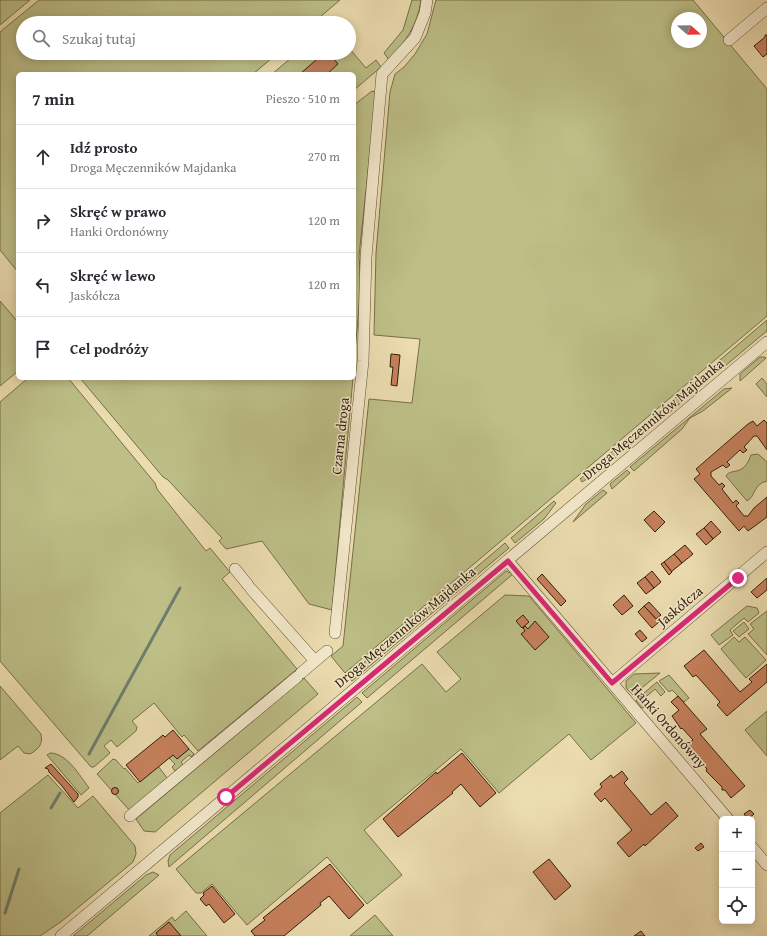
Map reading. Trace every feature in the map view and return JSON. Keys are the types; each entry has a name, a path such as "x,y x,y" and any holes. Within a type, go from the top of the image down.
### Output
{"street":[{"name":"Czarna droga","path":"315,661 332,642 363,361 366,257 382,74 415,38 425,13 427,0"},
{"path":"729,40 767,8"},
{"name":"Droga Męczenników Majdanka","path":"61,936 767,342"},
{"name":"Jaskółcza","path":"612,683 767,552"},
{"name":"Hanki Ordonówny","path":"508,561 725,816"},
{"path":"130,816 315,661 235,568"},
{"path":"755,851 767,865"}],"green space":[{"path":"0,0 30,0 0,25"},
{"path":"39,0 340,0 321,16 20,16"},
{"path":"412,0 421,0 414,26 401,46 389,60 384,53 403,30"},
{"path":"436,0 693,0 703,12 671,12 671,48 707,48 707,17 767,89 767,316 345,673 331,656 343,646 369,399 412,403 420,339 374,335 376,253 390,92 395,74 404,67 415,54 427,34"},
{"path":"16,19 16,60 270,60 255,72 16,72 16,270 0,250 0,32"},
{"path":"356,56 366,68 376,60 381,67 356,88 356,72 274,72 289,60 356,60"},
{"path":"372,91 375,92 376,95 359,256 361,286 356,341 356,103"},
{"path":"0,301 16,320 16,373 0,386"},
{"path":"767,320 767,331 601,470 582,482 580,479"},
{"path":"760,357 766,358 740,381 740,374"},
{"path":"762,378 767,384 767,397 756,384"},
{"path":"26,380 70,380 155,483 157,489 206,551 210,548 230,572 222,579 297,669 198,751 184,735 182,737 154,703 132,721 137,727 136,731 117,747 111,740 104,746 110,753 94,767 91,767 0,661 0,402"},
{"path":"82,380 353,380 332,610 309,604 262,541 226,549 219,541 222,538 168,480 163,477"},
{"path":"732,388 703,411 690,418 682,429 634,471 630,467 724,389"},
{"path":"758,454 767,462 767,481 757,487 750,499 747,501 726,476 728,473 737,471 744,467 751,455"},
{"path":"627,470 630,473 612,489 610,484"},
{"path":"603,490 607,493 573,522 586,504"},
{"path":"554,501 556,503 544,519 515,543 511,538"},
{"path":"505,543 509,548 352,681 348,676"},
{"path":"506,571 513,574 367,698 362,693"},
{"path":"505,595 529,596 636,723 591,760 569,734 499,793 461,749 364,830 402,875 367,904 327,857 247,925 212,884 201,893 196,893 176,869 422,664 446,692 461,679 437,652"},
{"path":"747,606 757,608 759,613 748,622 744,618 730,630 733,635 719,645 711,635"},
{"path":"767,611 767,655 748,634 754,629 750,624"},
{"path":"744,622 749,629 739,637 733,631"},
{"path":"734,637 739,642 745,637 766,660 746,678 721,649"},
{"path":"660,673 633,695 626,688 626,681 634,674"},
{"path":"669,675 689,698 684,702 672,690 669,692 659,681"},
{"path":"304,678 318,694 155,832 144,831 136,819"},
{"path":"657,682 665,692 661,696 655,689 640,702 645,707 642,708 636,701"},
{"path":"0,686 41,734 40,746 30,754 24,753 18,746 0,760"},
{"path":"357,697 362,702 169,867 168,861 170,855"},
{"path":"767,711 767,756 745,730"},
{"path":"189,749 194,754 191,757 189,755 181,762 183,765 175,771 172,767 175,764 169,758 173,755 177,759"},
{"path":"50,753 56,754 67,761 89,788 81,795 47,755"},
{"path":"113,759 116,760 124,769 125,768 138,783 158,766 168,779 130,811 97,774"},
{"path":"48,775 78,808 93,796 135,846 136,854 133,862 62,921 40,936 0,936 0,813"},
{"path":"153,872 159,875 87,936 73,936 146,875"},
{"path":"186,911 207,936 149,936 172,917 175,921"},
{"path":"375,915 393,936 350,936"}],"building":[{"path":"765,35 767,35 767,54 763,57 754,46 765,37"},
{"path":"316,60 335,60 338,64 329,72 302,72"},
{"path":"391,354 400,355 397,386 391,385 393,367 390,367"},
{"path":"764,420 767,423 767,450 757,436 754,436 744,447 747,450 743,453 740,450 727,462 730,465 726,468 723,465 711,472 711,476 719,485 722,483 725,486 722,489 733,503 736,500 739,503 736,506 744,516 748,516 754,508 767,497 767,517 748,531 744,526 739,531 694,479 700,474 696,469 748,424 753,421 757,426"},
{"path":"654,511 665,522 655,532 644,520"},
{"path":"711,521 721,532 713,539 704,528"},
{"path":"704,528 713,539 706,545 696,534"},
{"path":"685,545 693,554 682,563 674,554"},
{"path":"674,554 682,563 671,572 664,562"},
{"path":"664,562 672,572 669,575 661,564"},
{"path":"652,571 661,582 654,588 645,577"},
{"path":"542,574 566,601 561,606 537,579"},
{"path":"645,577 654,588 646,594 637,583"},
{"path":"767,578 767,590 757,598 751,592"},
{"path":"624,595 633,606 622,615 613,605"},
{"path":"649,602 661,615 656,619 644,606"},
{"path":"644,606 659,622 652,628 638,612"},
{"path":"523,615 529,622 522,628 516,621"},
{"path":"535,621 549,637 535,650 521,634 525,631 523,628 525,626 528,629"},
{"path":"640,630 647,638 642,642 635,634"},
{"path":"704,650 740,692 752,682 749,679 767,664 767,682 727,716 717,705 720,702 696,675 693,677 684,666"},
{"path":"678,696 707,729 700,734 745,786 731,798 725,790 722,790 722,787 706,771 707,769 686,745 693,740 682,728 681,729 672,716 679,710 671,702"},
{"path":"173,730 189,749 177,759 173,755 140,782 126,765 163,735 165,737"},
{"path":"462,753 496,793 480,807 461,784 452,792 453,793 398,837 383,819 436,772 437,774"},
{"path":"51,764 78,794 78,797 74,802 48,769 45,768"},
{"path":"622,771 628,779 624,783 651,815 666,802 678,816 645,846 644,844 629,857 617,843 632,830 605,798 601,802 594,794 602,787 600,784 611,775 613,778"},
{"path":"115,787 118,788 118,794 115,795 112,794 111,791 112,788"},
{"path":"750,810 754,814 752,816 746,816 744,814"},
{"path":"701,843 704,847 698,851 695,848"},
{"path":"549,859 571,886 555,900 533,872"},
{"path":"330,864 364,905 349,919 329,896 320,903 321,905 284,936 255,936 251,931 265,920 263,918"},
{"path":"212,886 235,914 224,923 209,904 206,906 200,899 204,895 203,893"},
{"path":"169,922 181,936 158,936 156,933"},
{"path":"641,931 645,936 634,936"}],"waterway":[{"path":"89,754 180,588"},
{"path":"51,808 60,793"},
{"path":"5,913 19,869"}],"route":[{"path":"226,797 508,561 612,683 738,578"}]}
